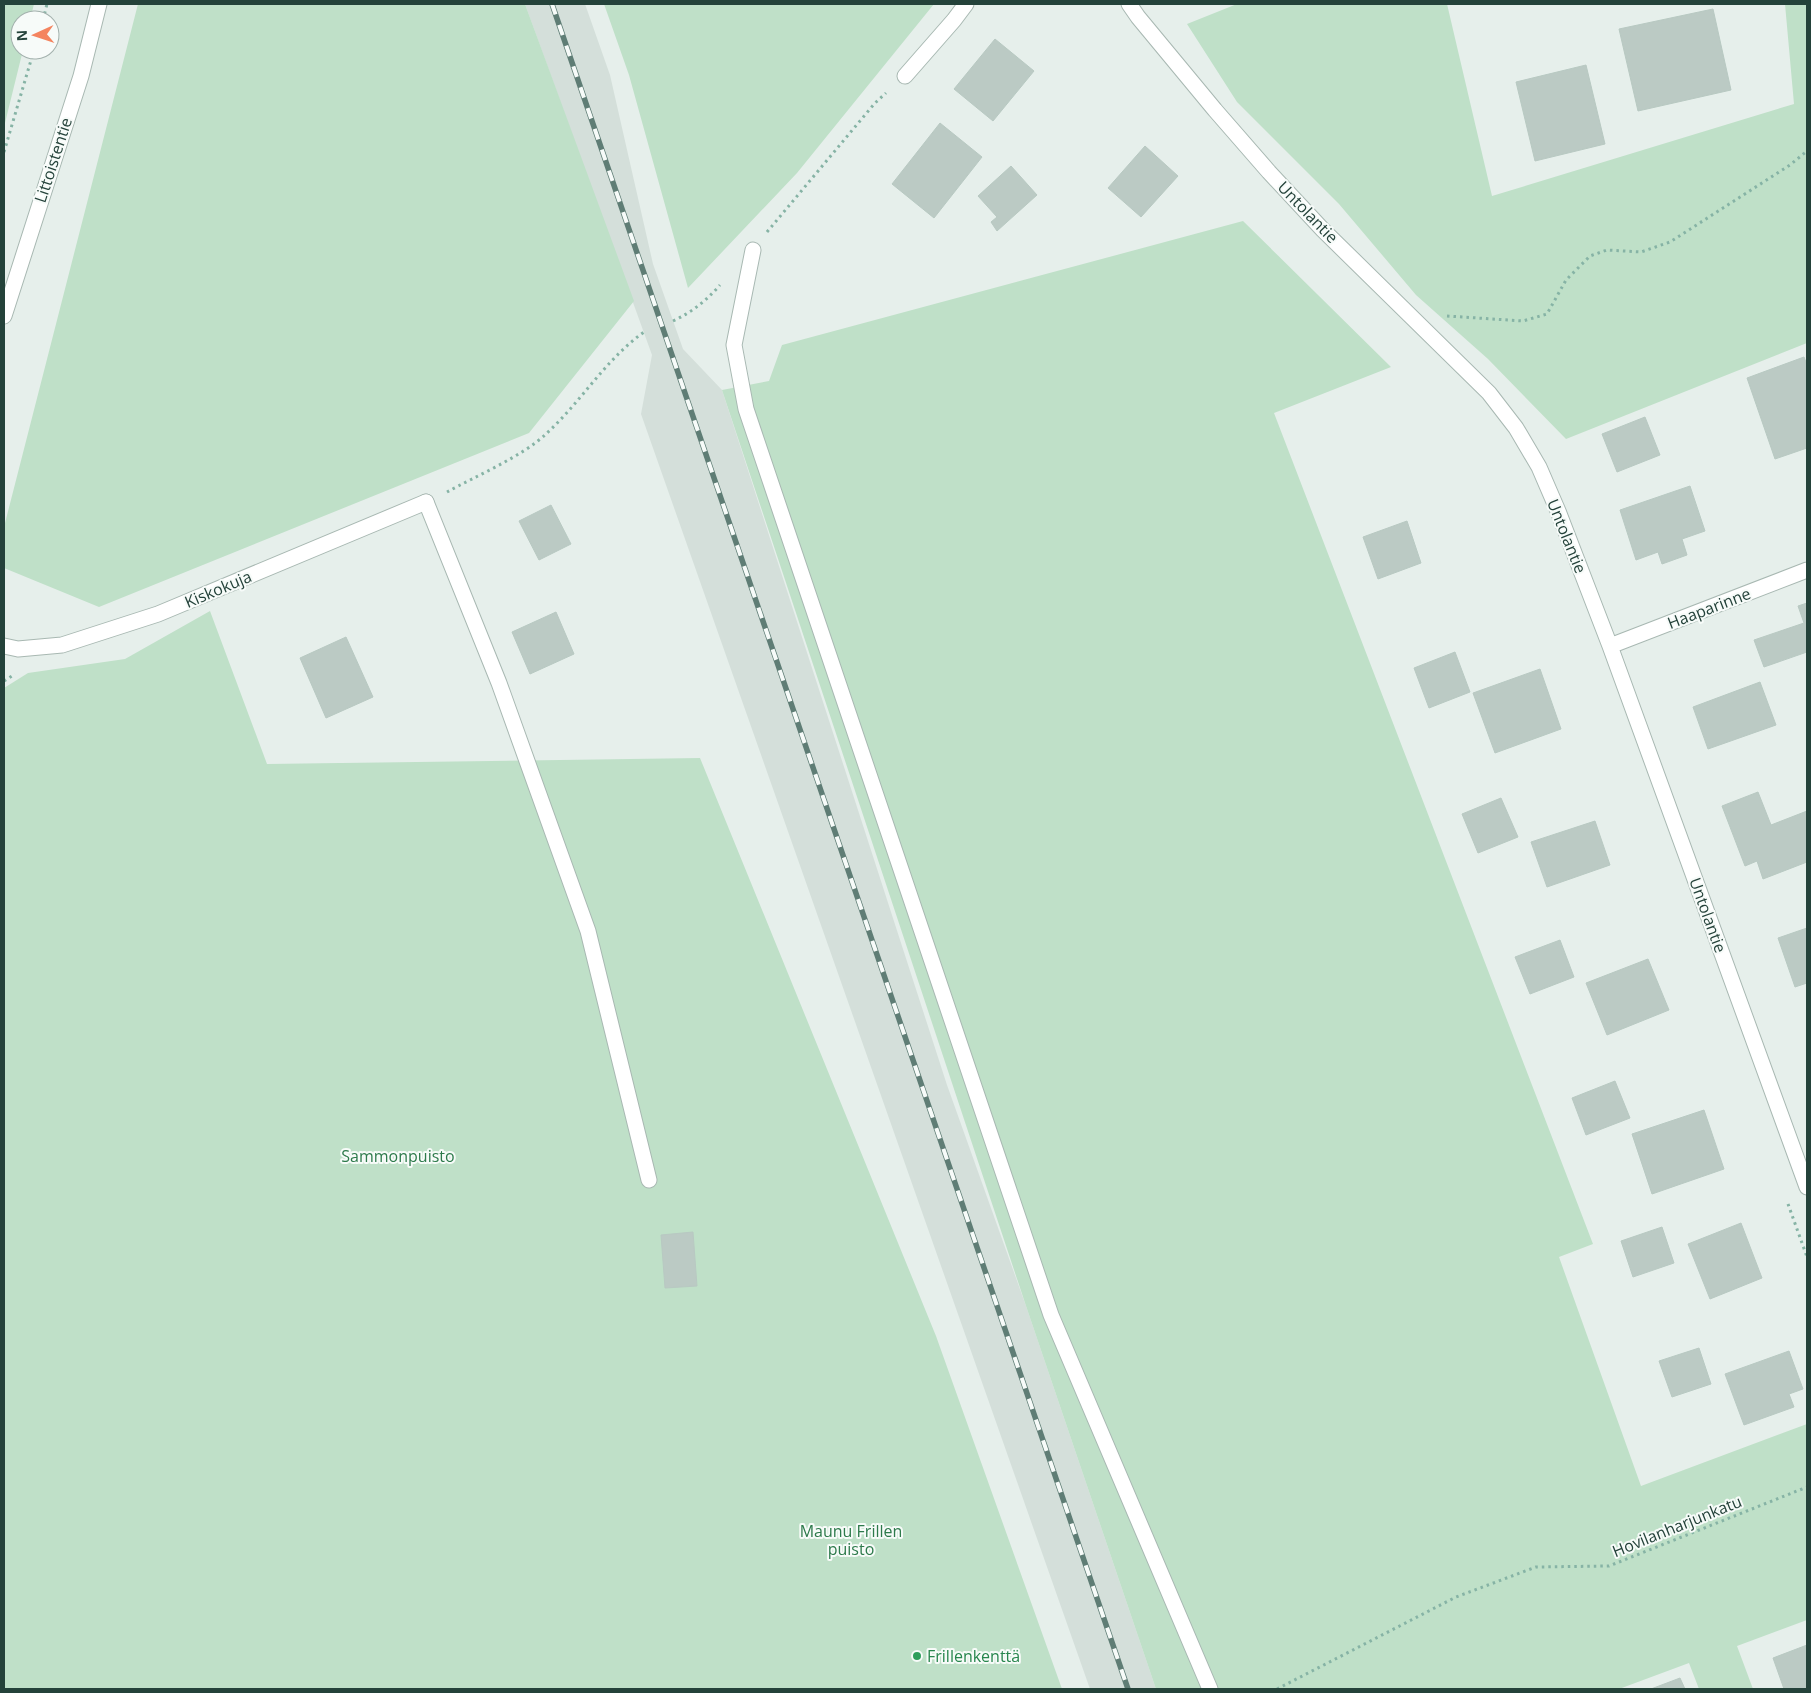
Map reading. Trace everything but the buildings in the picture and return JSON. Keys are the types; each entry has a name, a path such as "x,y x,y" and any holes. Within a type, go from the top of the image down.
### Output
{"street":[{"name":"Littoistentie","path":"4,316 80,76 99,4"},
{"path":"905,76 966,4"},
{"name":"Untolantie","path":"1129,4 1215,110 1269,172 1323,230 1489,393 1516,428 1539,466 1610,646 1807,1188"},
{"path":"753,250 734,345 746,410 1052,1315 1210,1689"},
{"path":"426,502 499,683 588,931 649,1180"},
{"name":"Kiskokuja","path":"4,646 18,649 62,645 158,614 426,502"},
{"name":"Haaparinne","path":"1610,646 1807,570"}],"path":[{"path":"4,152 31,60"},
{"path":"753,250 876,103 905,76"},
{"path":"1440,316 1523,321 1547,314 1566,280 1590,256 1607,250 1641,252 1670,242 1790,165 1807,151"},
{"path":"673,321 690,313 703,303 723,282"},
{"path":"426,502 506,460 544,436 560,421 629,343 644,332"},
{"path":"1785,1196 1807,1257"},
{"name":"Hovilanharjunkatu","path":"1277,1689 1456,1597 1536,1567 1610,1566 1807,1487"}],"shaded area":[{"path":"525,4 585,4 610,75 653,264 683,349 722,390 947,1085 1026,1306 1156,1689 1090,1689 641,414 652,355"}],"green space":[{"path":"4,4 34,4 32,10 10,10 10,60 21,60 4,127"},
{"path":"138,4 525,4 634,301 529,433 99,607 4,568 4,527"},
{"path":"604,4 934,4 797,173 688,288 629,75"},
{"path":"1237,4 1447,4 1492,196 1794,104 1785,4 1807,4 1807,343 1566,439 1488,359 1416,295 1339,204 1237,102 1187,24"},
{"path":"1243,221 1391,367 1274,413 1593,1244 1559,1257 1641,1486 1807,1424 1807,1620 1737,1646 1753,1689 1699,1689 1689,1663 1619,1689 1156,1689 1026,1306 722,390 769,381 782,345"},
{"name":"Sammonpuisto","path":"210,611 267,764 700,758 936,1336 1062,1689 4,1689 4,688 28,673 125,659"}],"railway":[{"path":"552,4 1128,1689"}],"place":[{"name":"Frillenkenttä","path":"917,1656"}],"park label":[{"name":"Maunu Frillen puisto","path":"851,1540"}]}
